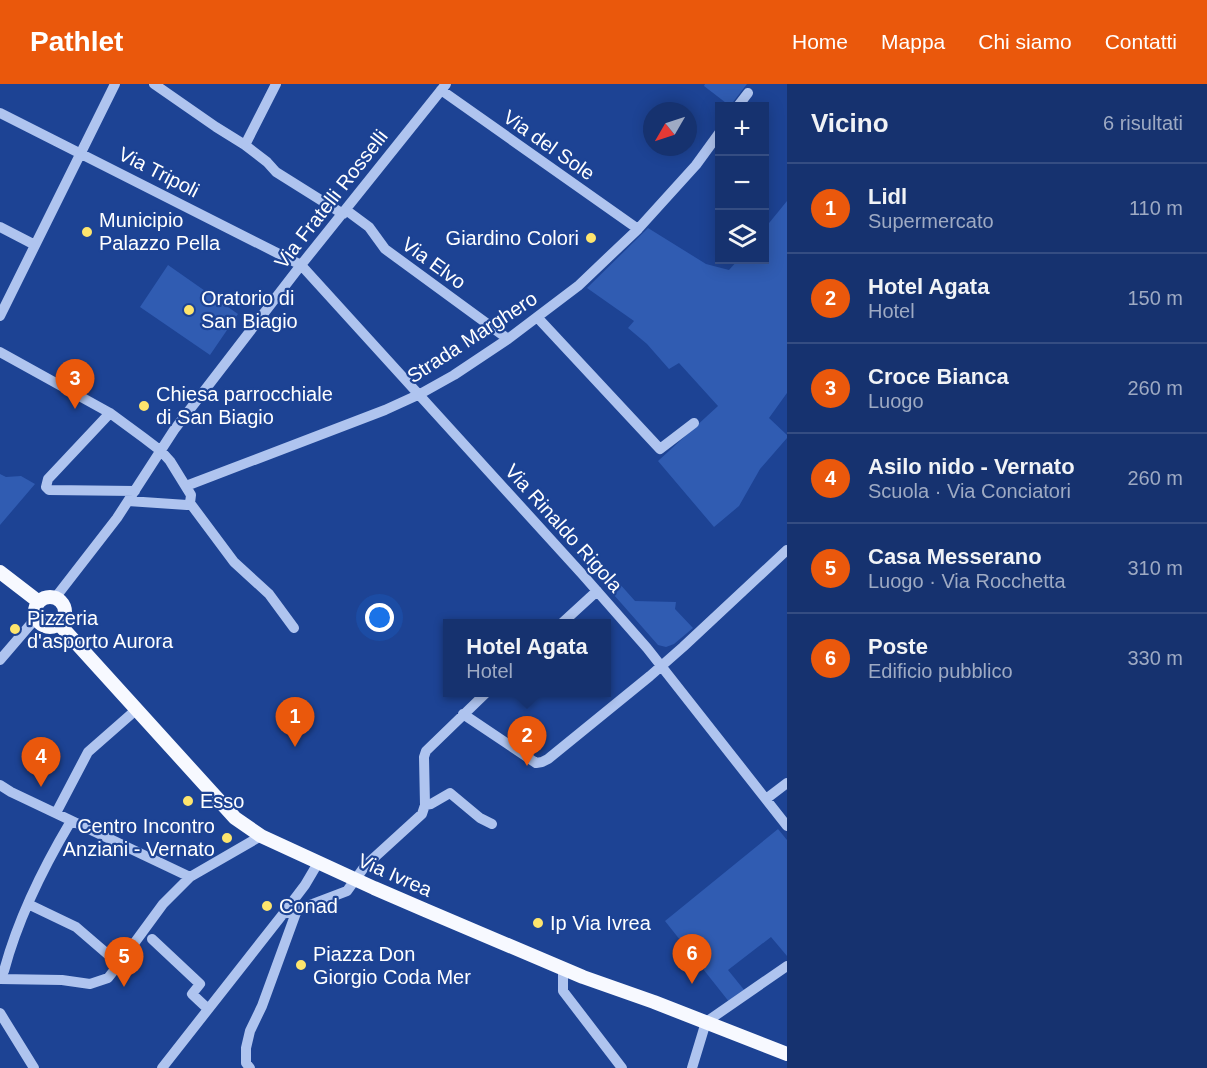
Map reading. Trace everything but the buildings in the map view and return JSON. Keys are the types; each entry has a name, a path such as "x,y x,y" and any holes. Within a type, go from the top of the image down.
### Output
{"main road":[{"path":"0,572 39,602"},
{"path":"46,597 55,598 63,604 64,615 59,624 47,627 38,622 35,608 46,597"},
{"name":"Via Ivrea","path":"59,624 235,818 261,836 355,880 563,969 787,1054"}],"street":[{"path":"0,316 115,84"},
{"name":"Via Elvo","path":"153,84 216,128 246,145 276,172 369,227 385,249 508,339"},
{"path":"246,145 276,84"},
{"name":"Via Fratelli Rosselli","path":"55,598 117,518 174,430 301,265 443,87"},
{"name":"Via del Sole","path":"443,87 638,229"},
{"path":"741,102 748,93"},
{"name":"Via Tripoli","path":"0,113 301,265"},
{"name":"Strada Marghero","path":"186,486 385,410 454,375 508,339 579,286 638,229 696,165 715,139"},
{"path":"0,227 35,245"},
{"name":"Via Rinaldo Rigola","path":"301,265 420,394 662,665 787,826"},
{"path":"537,317 660,449 694,423"},
{"path":"0,352 110,413 161,451 186,486 191,495 190,503 234,562 269,594 294,628"},
{"path":"110,413 48,479 46,487 50,490 135,491"},
{"path":"128,501 187,505 190,503"},
{"path":"464,714 536,763 548,759 573,741 662,665 787,550"},
{"path":"566,619 597,591"},
{"path":"0,660 36,618"},
{"path":"283,914 347,891 365,866 422,814 425,805 424,757 426,751 483,697"},
{"path":"56,813 88,752 137,709"},
{"path":"766,799 787,783"},
{"path":"0,785 190,877"},
{"path":"425,805 450,793 480,818 492,824"},
{"path":"71,821 53,851 28,904 2,975 90,984 108,978 147,934 163,904 190,877 261,836"},
{"path":"162,1068 305,885 318,862"},
{"path":"250,1068 246,1063 246,1048 250,1031 302,908 305,885"},
{"path":"28,904 76,927 119,964"},
{"path":"147,934 200,984 192,994 208,1009"},
{"path":"692,1068 706,1022 787,966"},
{"path":"563,969 563,991 622,1068"},
{"path":"0,1012 34,1068"}],"shaded area":[{"path":"705,84 747,84 733,102 725,102 704,86"},
{"path":"787,201 787,393 769,418 787,435 787,438 760,469 739,506 714,527 658,461 718,406 679,363 669,369 647,344 628,328 634,321 587,288 648,228 706,264 729,270 734,264 769,264 769,223"},
{"name":"Oratorio di San Biagio","path":"168,265 238,314 210,355 140,307"},
{"path":"0,474 6,477 21,476 35,484 0,525"},
{"path":"585,545 635,601 676,602 675,609 693,628 674,644 666,647 658,645 577,553"},
{"path":"778,829 787,840 787,956 771,937 728,970 745,991 730,1003 665,921"}],"place":[{"name":"Municipio Palazzo Pella","path":"87,232"},
{"name":"Giardino Colori","path":"591,238"},
{"name":"Oratorio di San Biagio","path":"189,310"},
{"name":"Chiesa parrocchiale di San Biagio","path":"144,406"},
{"name":"Croce Bianca","path":"75,409"},
{"name":"Pizzeria d'asporto Aurora","path":"15,629"},
{"name":"Lidl","path":"295,747"},
{"name":"Hotel Agata","path":"527,766"},
{"name":"Asilo nido - Vernato","path":"41,787"},
{"name":"Esso","path":"188,801"},
{"name":"Centro Incontro Anziani - Vernato","path":"227,838"},
{"name":"Conad","path":"267,906"},
{"name":"Ip Via Ivrea","path":"538,923"},
{"name":"Piazza Don Giorgio Coda Mer","path":"301,965"},
{"name":"Poste","path":"692,984"},
{"name":"Casa Messerano","path":"124,987"}]}
